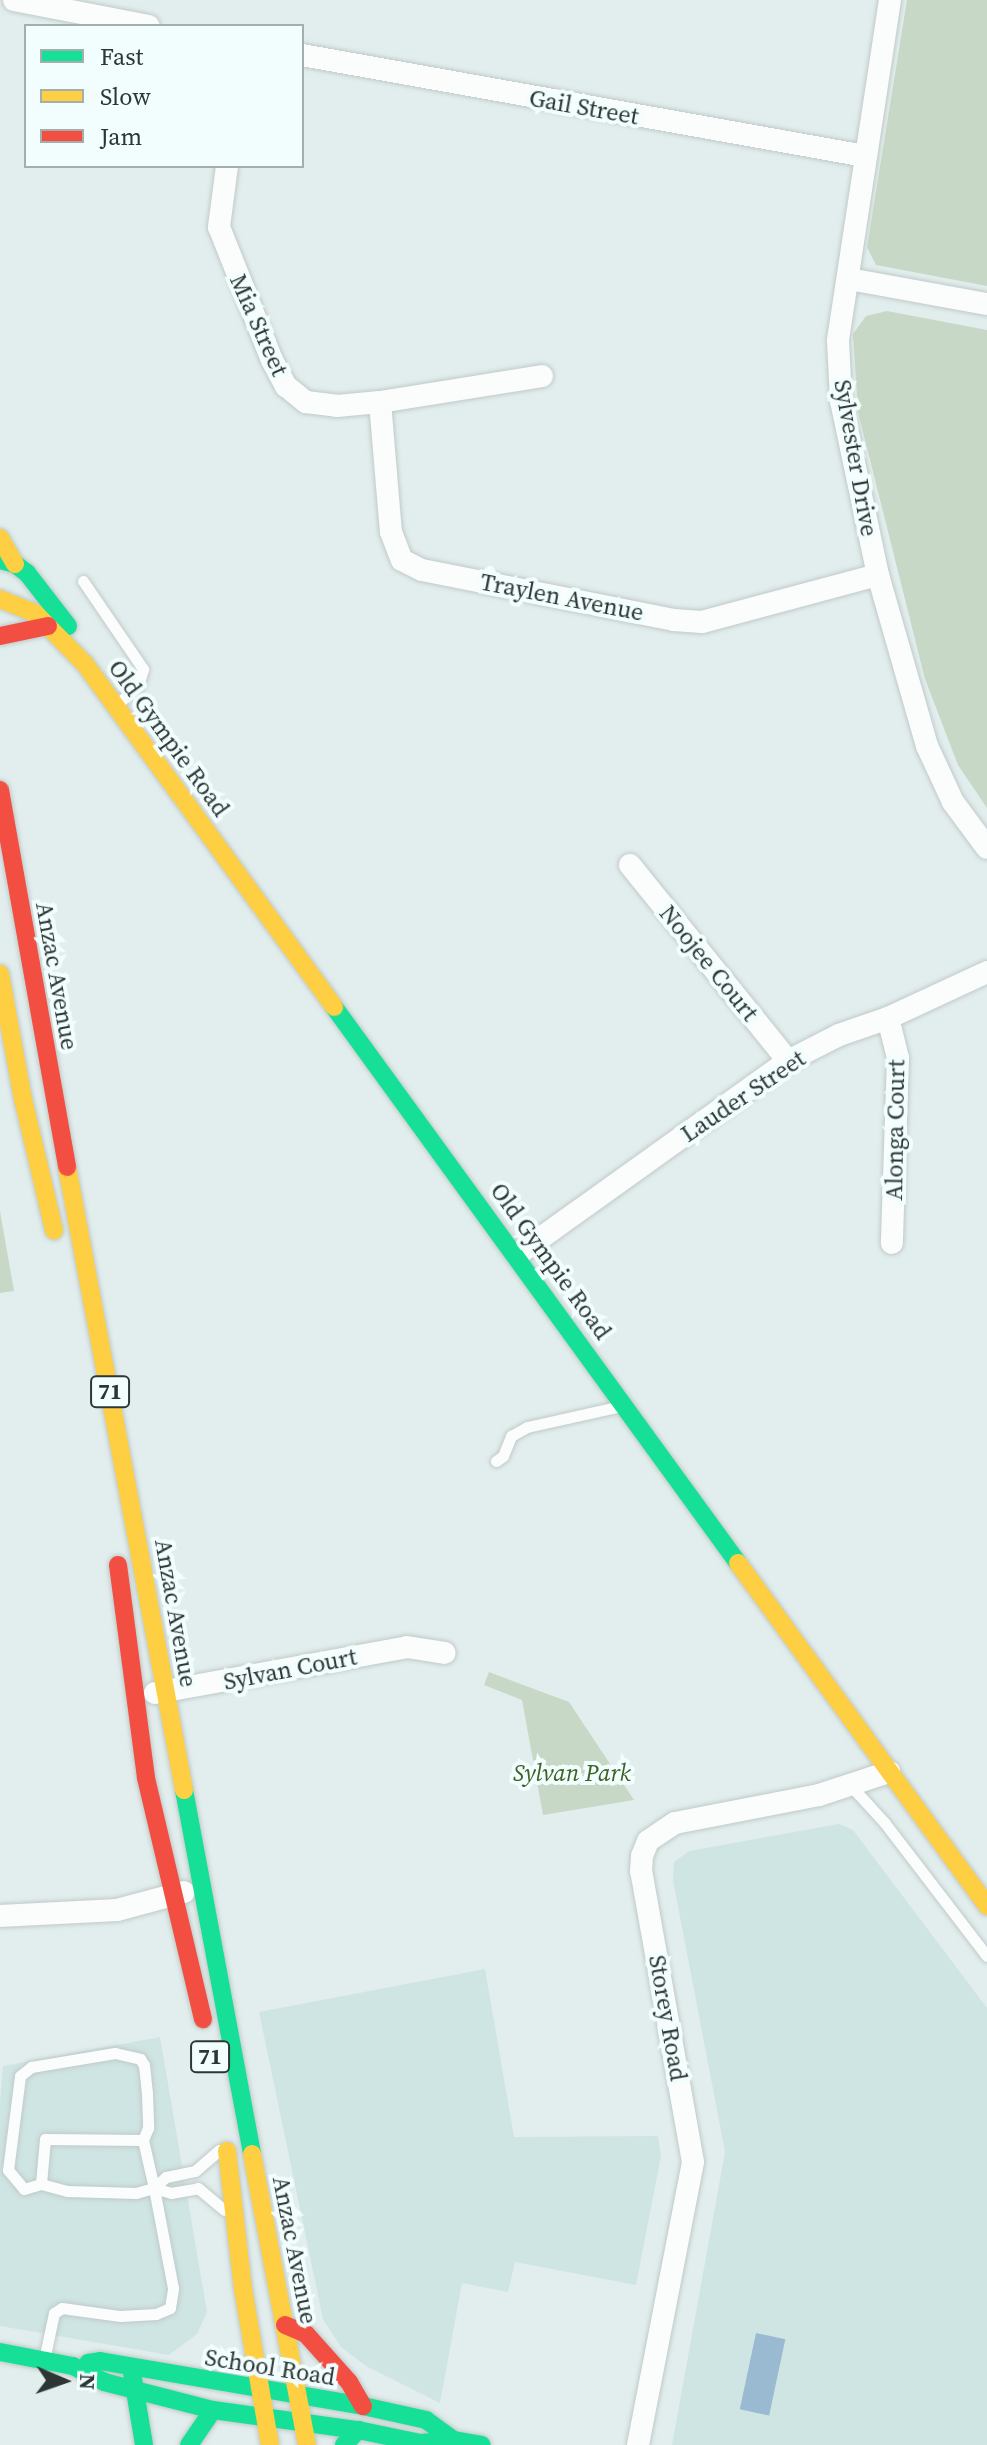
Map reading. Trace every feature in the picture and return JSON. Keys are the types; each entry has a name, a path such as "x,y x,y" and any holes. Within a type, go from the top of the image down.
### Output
{"main road":[{"name":"Old Gympie Road","path":"0,538 8,562 38,585 68,626 72,648"},
{"name":"Old Gympie Road","path":"0,599 35,613 72,648 517,1255 987,1906"},
{"path":"0,636 48,626"},
{"name":"Anzac Avenue","path":"0,790 307,2445"},
{"path":"0,974 23,1099 58,1247"},
{"path":"23,1099 54,1094"},
{"name":"Anzac Avenue","path":"113,1539 146,1778 207,2041"},
{"name":"Anzac Avenue","path":"224,2137 270,2445"},
{"path":"285,2325 306,2334 349,2382 363,2406"},
{"name":"School Road","path":"0,2352 73,2366 96,2380 213,2410 358,2430 421,2443 454,2440 482,2445"},
{"name":"School Road","path":"73,2366 100,2361 363,2406 426,2420 454,2440"},
{"path":"140,2369 133,2390 144,2445"},
{"path":"140,2369 152,2396 160,2445"},
{"path":"189,2445 213,2410"},
{"path":"344,2445 358,2430"}],"street":[{"path":"14,0 139,24"},
{"name":"Sylvester Drive","path":"890,0 838,341 841,401 878,575 927,746 953,802 987,848"},
{"name":"Gail Street","path":"304,55 865,156"},
{"name":"Mia Street","path":"227,168 219,227 286,386 306,402 337,406 380,402 542,376"},
{"path":"849,279 987,304"},
{"name":"Traylen Avenue","path":"380,402 391,532 402,560 422,570 674,620 702,622 878,575"},
{"name":"Noojee Court","path":"630,865 788,1061"},
{"name":"Lauder Street","path":"517,1255 788,1061 839,1035 888,1018 987,972"},
{"name":"Alonga Court","path":"888,1018 898,1058 892,1243"},
{"name":"Sylvan Court","path":"134,1696 407,1647 445,1653"},
{"name":"Storey Road","path":"638,2445 693,2162 641,1871 642,1856 648,1841 675,1823 851,1786 889,1772"},
{"path":"0,1916 117,1910 203,1886"}],"lane":[{"path":"83,581 143,669 138,686 115,705"},
{"path":"496,1461 503,1456 511,1436 527,1427 626,1405"},
{"path":"851,1786 884,1822 987,1956"},
{"path":"43,2360 54,2313 62,2308 120,2316 156,2314 170,2308 173,2288 154,2188 143,2140 148,2128 144,2065 140,2059 115,2053 31,2067 20,2076 8,2170 24,2189 41,2184 67,2191 122,2193 154,2188 171,2193 198,2188 236,2220"},
{"path":"154,2188 166,2177 195,2171 224,2137"},
{"path":"41,2184 45,2139 143,2140"}],"shaded area":[{"path":"839,1824 853,1830 987,2008 987,2445 672,2445 725,2152 673,1880 674,1862 689,1851"},
{"path":"485,1969 514,2137 658,2136 661,2156 636,2285 515,2262 508,2292 462,2283 440,2403 366,2366 341,2347 323,2319 259,2012"},
{"path":"160,2037 207,2312 197,2334 169,2355 0,2326 0,2101 3,2066"}],"green space":[{"path":"907,0 987,0 987,286 876,265 867,247"},
{"path":"887,311 987,330 987,808 958,765 925,679 858,412 853,334 866,316"},
{"path":"0,1211 14,1291 0,1293"},
{"name":"Sylvan Park","path":"489,1672 569,1702 634,1800 543,1815 522,1700 484,1685"}],"water":[{"path":"756,2333 785,2339 769,2416 740,2409"}],"traffic: fast":[{"path":"0,560 15,564 27,573 68,626"},
{"path":"334,1007 738,1563"},
{"path":"184,1790 252,2154"},
{"path":"0,2352 73,2366 104,2382 213,2410 358,2430 421,2443 454,2440 482,2445"},
{"path":"88,2363 100,2361 363,2406 426,2420 454,2440"},
{"path":"132,2373 144,2445"},
{"path":"189,2445 213,2410"},
{"path":"344,2445 358,2430"}],"traffic: slow":[{"path":"0,538 15,564"},
{"path":"0,599 35,613 85,664 334,1007"},
{"path":"0,974 23,1099 54,1230"},
{"path":"67,1167 184,1790"},
{"path":"738,1563 987,1906"},
{"path":"227,2151 243,2289 270,2445"},
{"path":"252,2154 307,2445"}],"traffic: jam":[{"path":"0,636 48,626"},
{"path":"0,790 67,1167"},
{"path":"118,1565 146,1778 203,2019"},
{"path":"285,2325 306,2334 349,2382 363,2406"}]}
